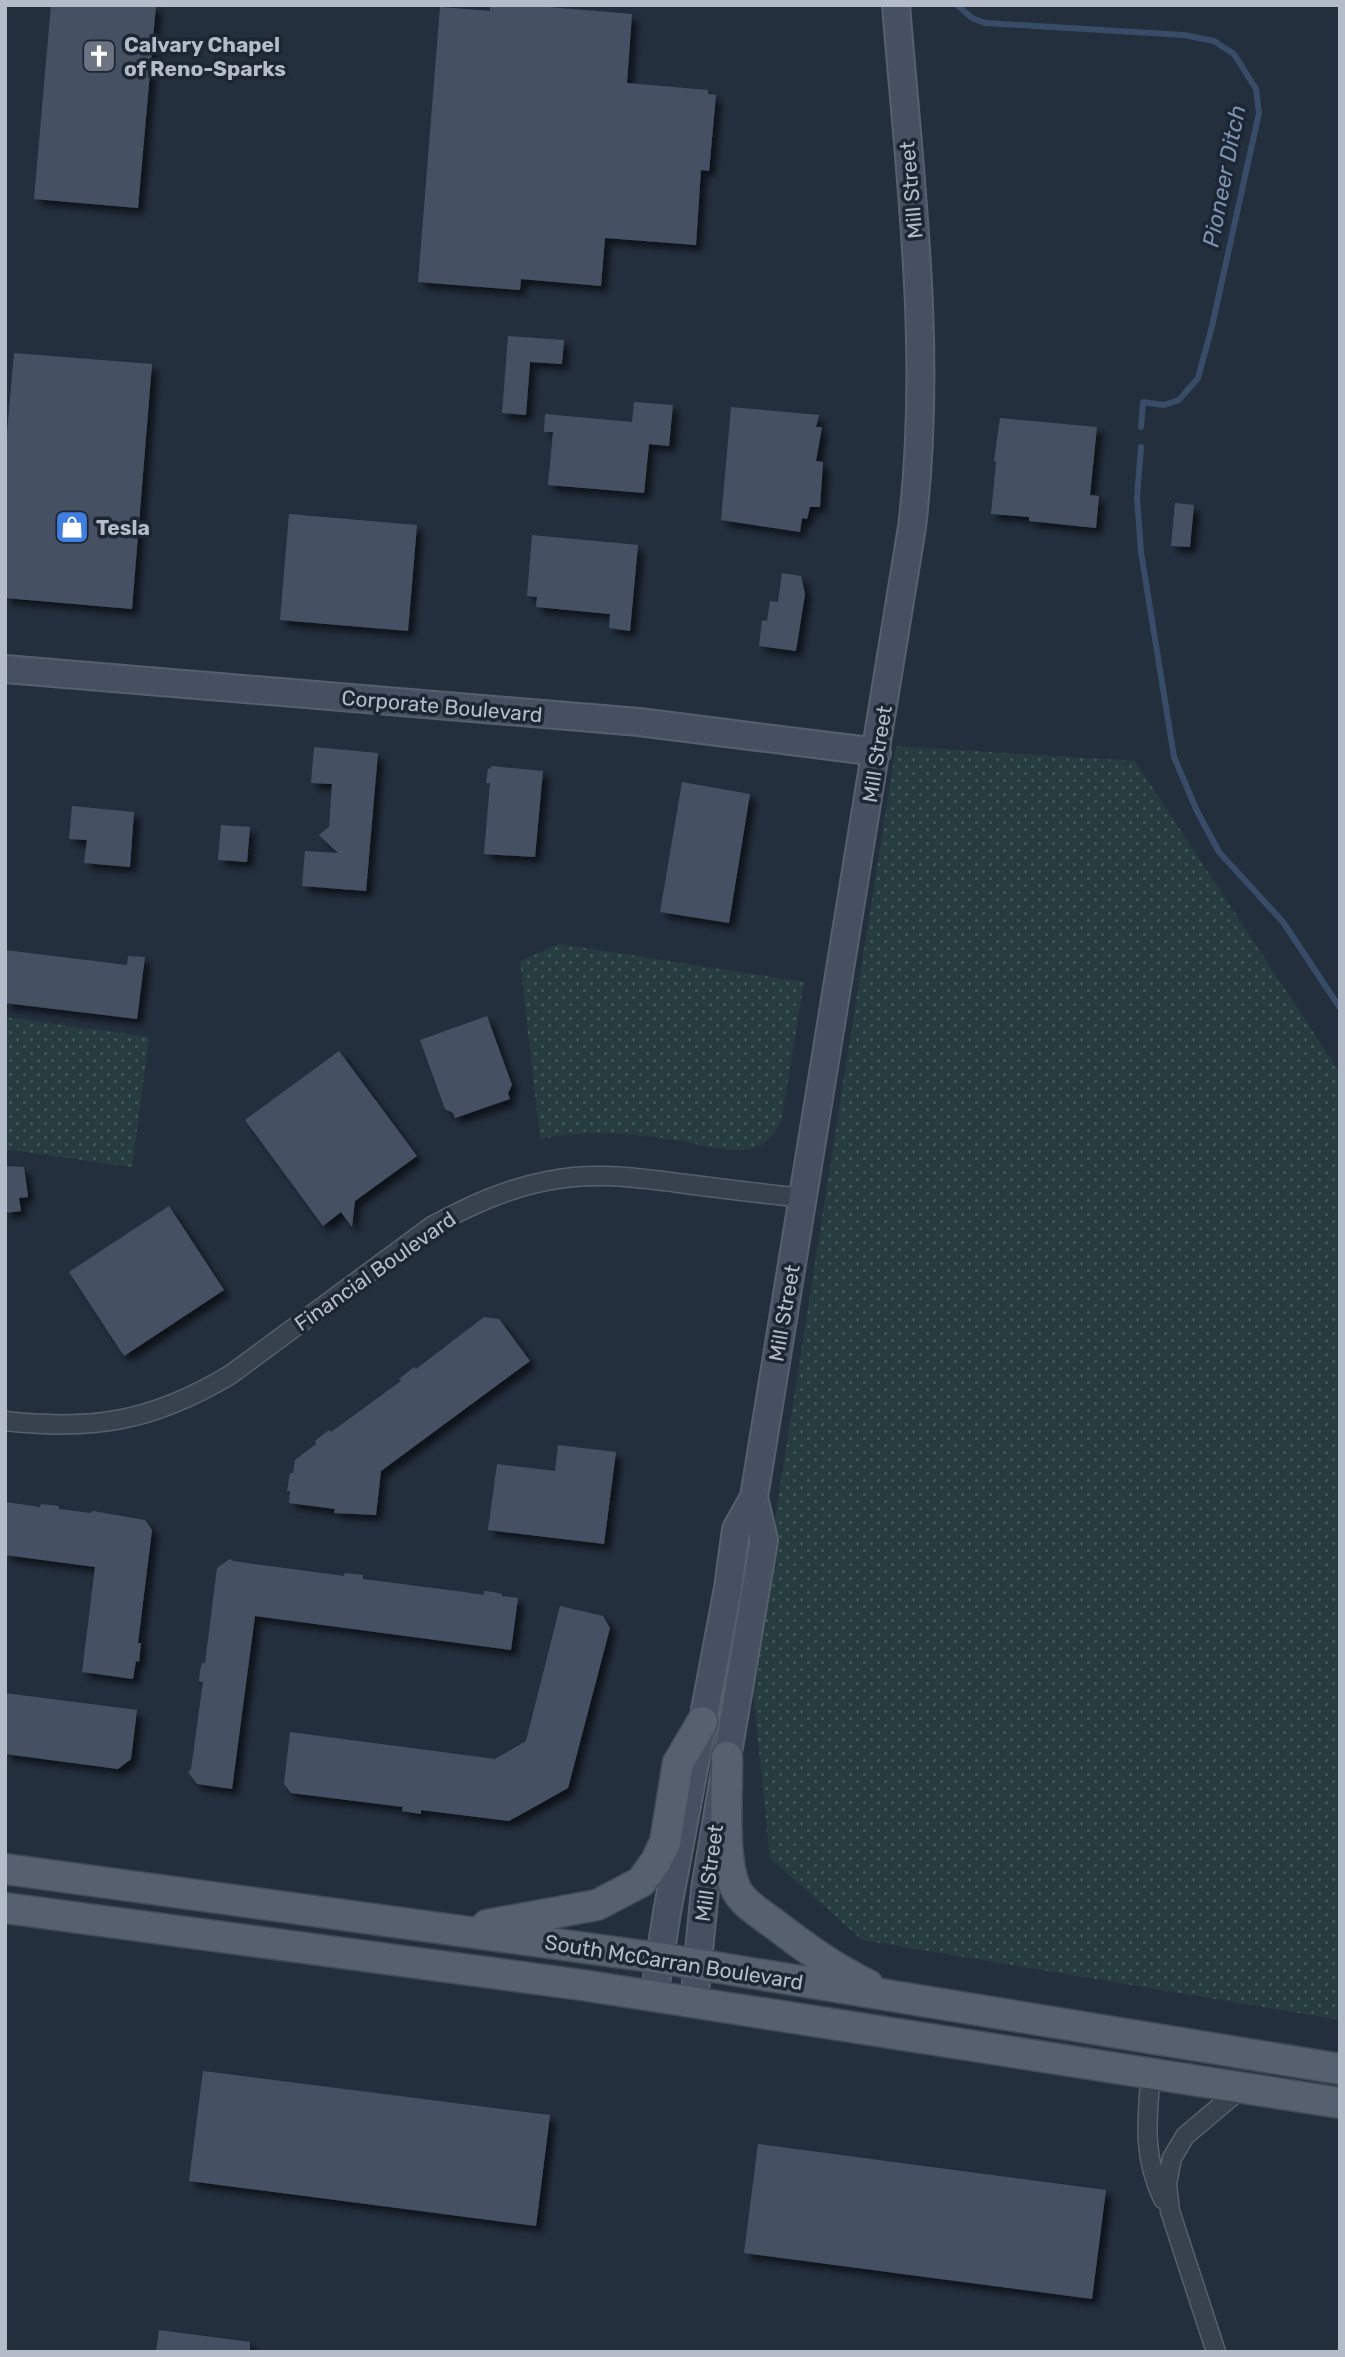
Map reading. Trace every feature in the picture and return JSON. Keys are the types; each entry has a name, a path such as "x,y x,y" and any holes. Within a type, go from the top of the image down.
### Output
{"main road":[{"name":"Mill Street","path":"654,1996 736,1529 754,1497 911,535 922,410 919,286 896,5"},
{"name":"Corporate Boulevard","path":"5,669 639,722 877,752"},
{"name":"Mill Street","path":"694,2003 705,1889 764,1540 754,1497"},
{"path":"453,1930 597,1905 640,1882 656,1861 665,1842 678,1763 702,1722"},
{"path":"727,1757 729,1861 737,1892 808,1950 846,1974 890,1996"},
{"name":"South McCarran Boulevard","path":"5,1869 659,1958 1340,2069"},
{"name":"South McCarran Boulevard","path":"5,1908 569,1983 1340,2102"}],"street":[{"name":"Financial Boulevard","path":"5,1421 48,1426 88,1425 160,1410 198,1394 230,1375 432,1226 468,1206 506,1191 559,1179 624,1176 804,1198"},
{"path":"1151,2072 1146,2141 1148,2156 1157,2185 1170,2211"},
{"path":"1216,2352 1170,2211 1167,2198 1168,2171 1178,2146 1194,2127 1244,2086"}],"green space":[{"path":"896,746 1135,761 1340,1073 1340,2020 862,1940 770,1858 751,1672"},
{"path":"559,944 804,982 782,1116 770,1137 761,1145 742,1150 621,1134 588,1133 540,1139 520,961"},
{"path":"5,1017 149,1037 132,1167 5,1149"}],"building":[{"name":"Calvary Chapel of Reno-Sparks","path":"51,5 156,5 138,208 34,199"},
{"path":"490,5 524,5 632,14 627,83 708,90 708,94 716,95 709,171 701,170 696,245 605,238 601,286 521,279 520,290 418,282 440,7 490,11"},
{"path":"508,336 564,340 562,364 530,362 526,415 502,413"},
{"name":"Tesla","path":"14,353 152,364 132,609 5,598 5,456"},
{"path":"634,402 673,405 669,446 649,444 644,493 548,485 553,432 544,432 545,414 632,422"},
{"path":"731,407 819,415 816,427 822,427 816,461 823,462 820,507 810,507 807,519 802,518 800,532 721,520"},
{"path":"1000,418 1097,427 1090,495 1099,496 1096,528 991,514"},
{"path":"1175,503 1194,505 1190,547 1171,546"},
{"path":"289,514 417,525 408,631 280,620"},
{"path":"532,535 638,545 630,631 609,628 610,614 536,607 537,597 527,596"},
{"path":"782,573 801,576 805,594 796,651 759,646 762,620 767,621 770,601 778,602"},
{"path":"314,747 378,753 366,891 302,886 305,851 338,853 319,835 329,827 332,784 311,783"},
{"path":"491,766 543,771 535,857 484,854 490,783 486,783 488,768 491,769"},
{"path":"682,782 750,794 729,923 660,912"},
{"path":"72,806 134,812 130,867 84,863 87,840 69,839"},
{"path":"221,825 250,827 247,862 218,860"},
{"path":"5,950 127,965 128,956 145,957 137,1019 5,1003"},
{"path":"487,1016 512,1085 508,1093 510,1099 455,1118 453,1113 445,1109 420,1040"},
{"path":"339,1051 417,1156 355,1201 352,1227 341,1212 323,1226 245,1120"},
{"path":"5,1166 24,1167 28,1197 19,1198 21,1211 5,1213"},
{"path":"169,1206 224,1290 124,1356 69,1272"},
{"path":"484,1317 499,1319 530,1361 381,1471 376,1515 334,1513 335,1509 289,1503 290,1491 287,1491 295,1460 329,1430 331,1432 401,1381 399,1379 414,1367 416,1369"},
{"path":"558,1445 616,1452 604,1544 488,1530 497,1464 555,1471"},
{"path":"5,1502 40,1507 41,1504 59,1506 59,1509 90,1513 93,1511 145,1520 152,1530 138,1643 141,1643 139,1662 136,1661 133,1679 82,1672 95,1567 5,1555"},
{"path":"230,1559 344,1576 345,1573 363,1575 363,1579 484,1595 484,1591 493,1592 518,1598 511,1650 255,1616 232,1789 197,1784 188,1772 191,1769 203,1682 199,1681 200,1671 202,1663 205,1663 217,1568"},
{"path":"560,1606 603,1616 610,1628 568,1788 509,1821 421,1810 421,1814 402,1811 403,1807 291,1793 284,1784 290,1732 495,1759 526,1741"},
{"path":"5,1693 137,1710 131,1759 118,1769 5,1754"},
{"path":"203,2071 550,2115 536,2226 189,2181"},
{"path":"758,2144 1106,2190 1092,2299 744,2253"},
{"path":"159,2330 250,2342 250,2352 156,2352"}],"waterway":[{"name":"Pioneer Ditch","path":"957,5 972,18 985,23 1184,35 1214,41 1234,54 1256,89 1259,113 1198,378 1179,400 1164,405 1143,402 1141,427"},
{"name":"Pioneer Ditch","path":"1141,447 1137,498 1141,552 1174,757 1197,811 1219,852 1283,922 1340,1008"}],"place":[{"name":"Calvary Chapel of Reno-Sparks","path":"99,56"},
{"name":"Tesla","path":"72,527"}]}
